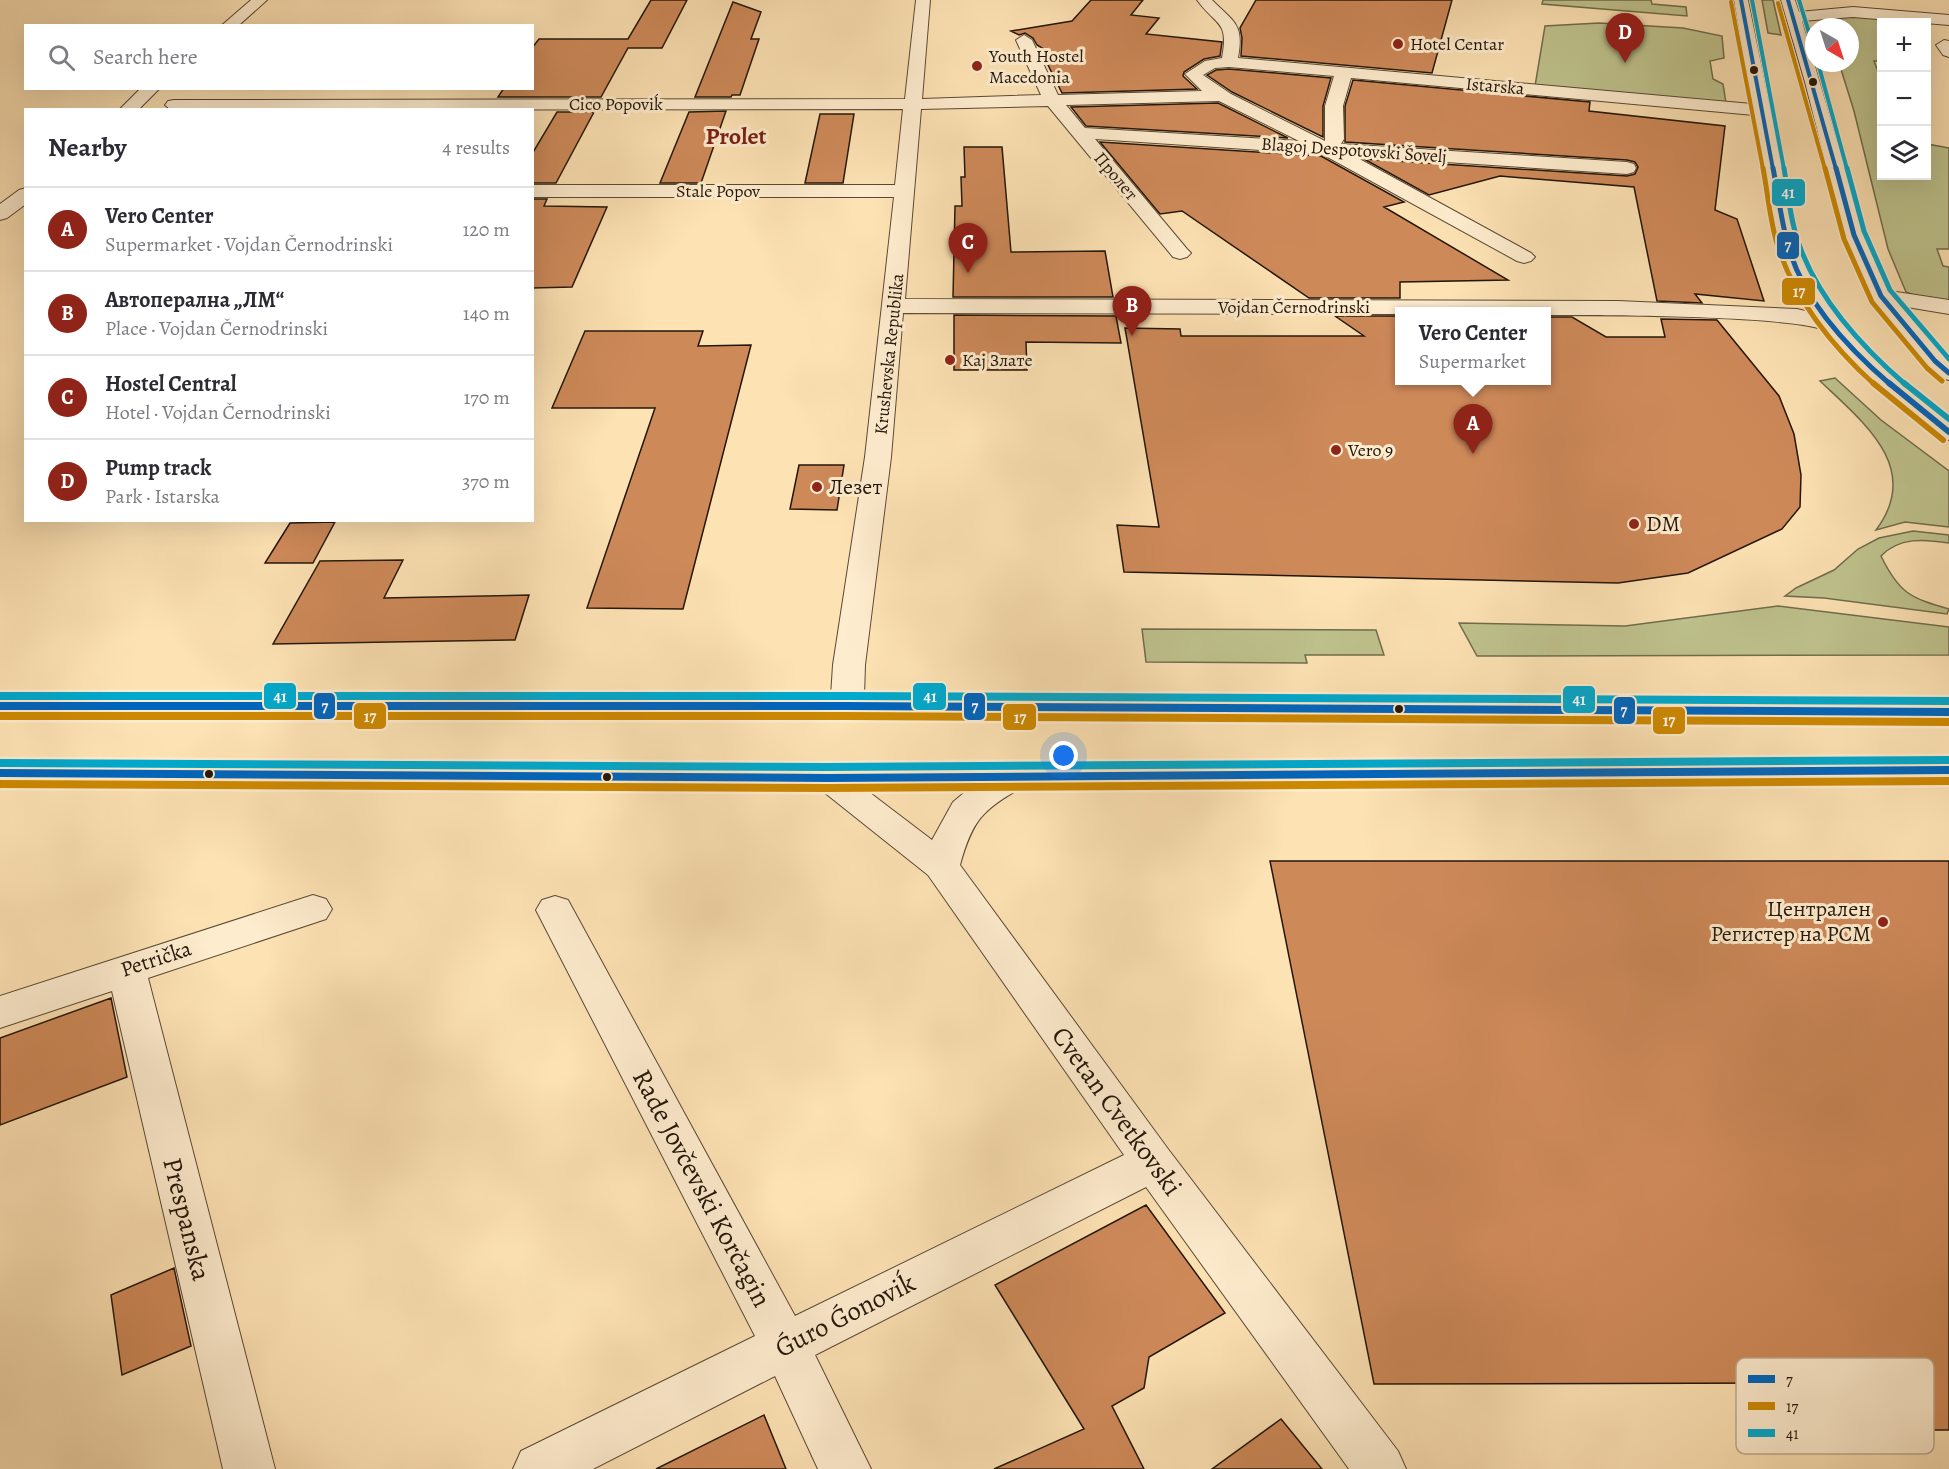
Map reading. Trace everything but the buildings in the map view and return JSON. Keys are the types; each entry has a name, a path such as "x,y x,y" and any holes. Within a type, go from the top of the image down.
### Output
{"street":[{"path":"230,24 260,0"},
{"name":"Krushevska Republika","path":"846,706 849,665 878,457 923,0"},
{"path":"1204,0 1229,26 1234,36 1229,62 1211,64 1194,74 1196,80 1222,96 1329,149 1524,257"},
{"path":"1741,0 1788,246 1800,275 1836,326 1894,389 1949,432"},
{"path":"1812,0 1852,12"},
{"path":"1949,20 1790,9 1813,82 1854,235 1881,296 1935,361 1949,373"},
{"name":"Пролет","path":"1024,40 1052,100 1180,253"},
{"name":"Istarska","path":"1229,62 1761,110"},
{"path":"1329,149 1335,139 1334,106 1344,72"},
{"path":"129,108 150,90"},
{"path":"912,104 1222,96"},
{"name":"Cico Popoviḱ","path":"174,105 912,104"},
{"name":"Blagoj Despotovski Šovelj","path":"1081,133 1329,149 1425,146 1628,168"},
{"name":"Stale Popov","path":"534,190 904,191"},
{"path":"0,214 24,196"},
{"path":"1881,296 1949,307"},
{"name":"Vojdan Černodrinski","path":"894,306 1395,307"},
{"name":"Vojdan Černodrinski","path":"1551,308 1617,308 1797,316 1836,326"},
{"path":"0,706 846,706 1949,712"},
{"path":"0,773 828,778 1949,770"},
{"path":"941,866 952,828 961,814 975,799 1017,775"},
{"name":"Cvetan Cvetkovski","path":"828,778 941,866 1153,1162 1380,1469"},
{"name":"Petrička","path":"0,1012 313,909"},
{"name":"Rade Jovčevski Korčagin","path":"555,910 785,1345 845,1469"},
{"name":"Prespanska","path":"126,969 249,1469"},
{"name":"Ǵuro Ǵonoviḱ","path":"539,1469 1153,1162"}],"green space":[{"path":"1543,0 1651,0 1652,4 1686,7 1687,16 1542,4"},
{"path":"1762,0 1773,0 1781,35 1768,33"},
{"path":"1848,16 1877,18 1877,61 1874,61 1877,69 1877,180 1931,180 1931,145 1949,148 1949,249 1937,249 1943,266 1949,267 1949,303 1925,300 1906,292 1888,249 1854,111 1842,72 1859,72 1859,18 1836,18"},
{"path":"1599,23 1683,28 1722,36 1724,58 1710,61 1713,79 1723,84 1726,103 1535,86 1545,26"},
{"path":"1835,378 1881,420 1949,471 1949,527 1905,522 1876,530 1889,507 1893,486 1890,466 1882,448 1869,430 1820,381"},
{"path":"1913,531 1949,535 1949,543 1921,540 1904,542 1881,556 1900,586 1915,597 1949,609 1947,614 1824,598 1785,596 1796,588 1834,570 1858,549 1879,538"},
{"path":"1778,606 1949,627 1949,655 1477,656 1459,623 1625,626"},
{"path":"1142,629 1376,630 1384,655 1305,655 1307,663 1146,662"}],"transit line":[{"name":"7","path":"1741,0 1788,246 1798,273 1814,299 1847,342 1886,381 1949,432"},
{"name":"41","path":"1752,0 1798,243 1810,270 1842,319 1861,341 1903,382 1949,419"},
{"name":"7","path":"1788,0 1813,82 1854,235 1881,296 1935,361 1949,373"},
{"name":"41","path":"1799,0 1805,20"},
{"name":"17","path":"1731,2 1778,248 1791,277 1806,305 1846,356 1893,401 1943,440"},
{"name":"17","path":"1778,3 1803,85 1844,239 1872,302 1927,368 1942,381"},
{"name":"41","path":"1820,72 1864,231 1890,290 1949,359"},
{"name":"41","path":"0,696 847,696 1949,701"},
{"name":"7","path":"0,706 847,706 1949,712"},
{"name":"17","path":"0,716 847,716 1949,722"},
{"name":"41","path":"0,763 828,767 1949,760"},
{"name":"7","path":"0,773 828,778 1949,770"},
{"name":"17","path":"0,784 828,788 1949,781"}],"place":[{"name":"Hotel Centar","path":"1398,44"},
{"name":"Pump track","path":"1625,63"},
{"name":"Youth Hostel Macedonia","path":"977,66"},
{"name":"Hostel Central","path":"968,273"},
{"name":"Автоперална „ЛМ“","path":"1132,336"},
{"name":"Кај Злате","path":"950,360"},
{"name":"Vero 9","path":"1336,450"},
{"name":"Vero Center","path":"1473,454"},
{"name":"Лезет","path":"817,487"},
{"name":"DM","path":"1634,524"},
{"name":"Централен Регистер на РСМ","path":"1883,922"}],"district":[{"name":"Prolet","path":"736,136"}]}
